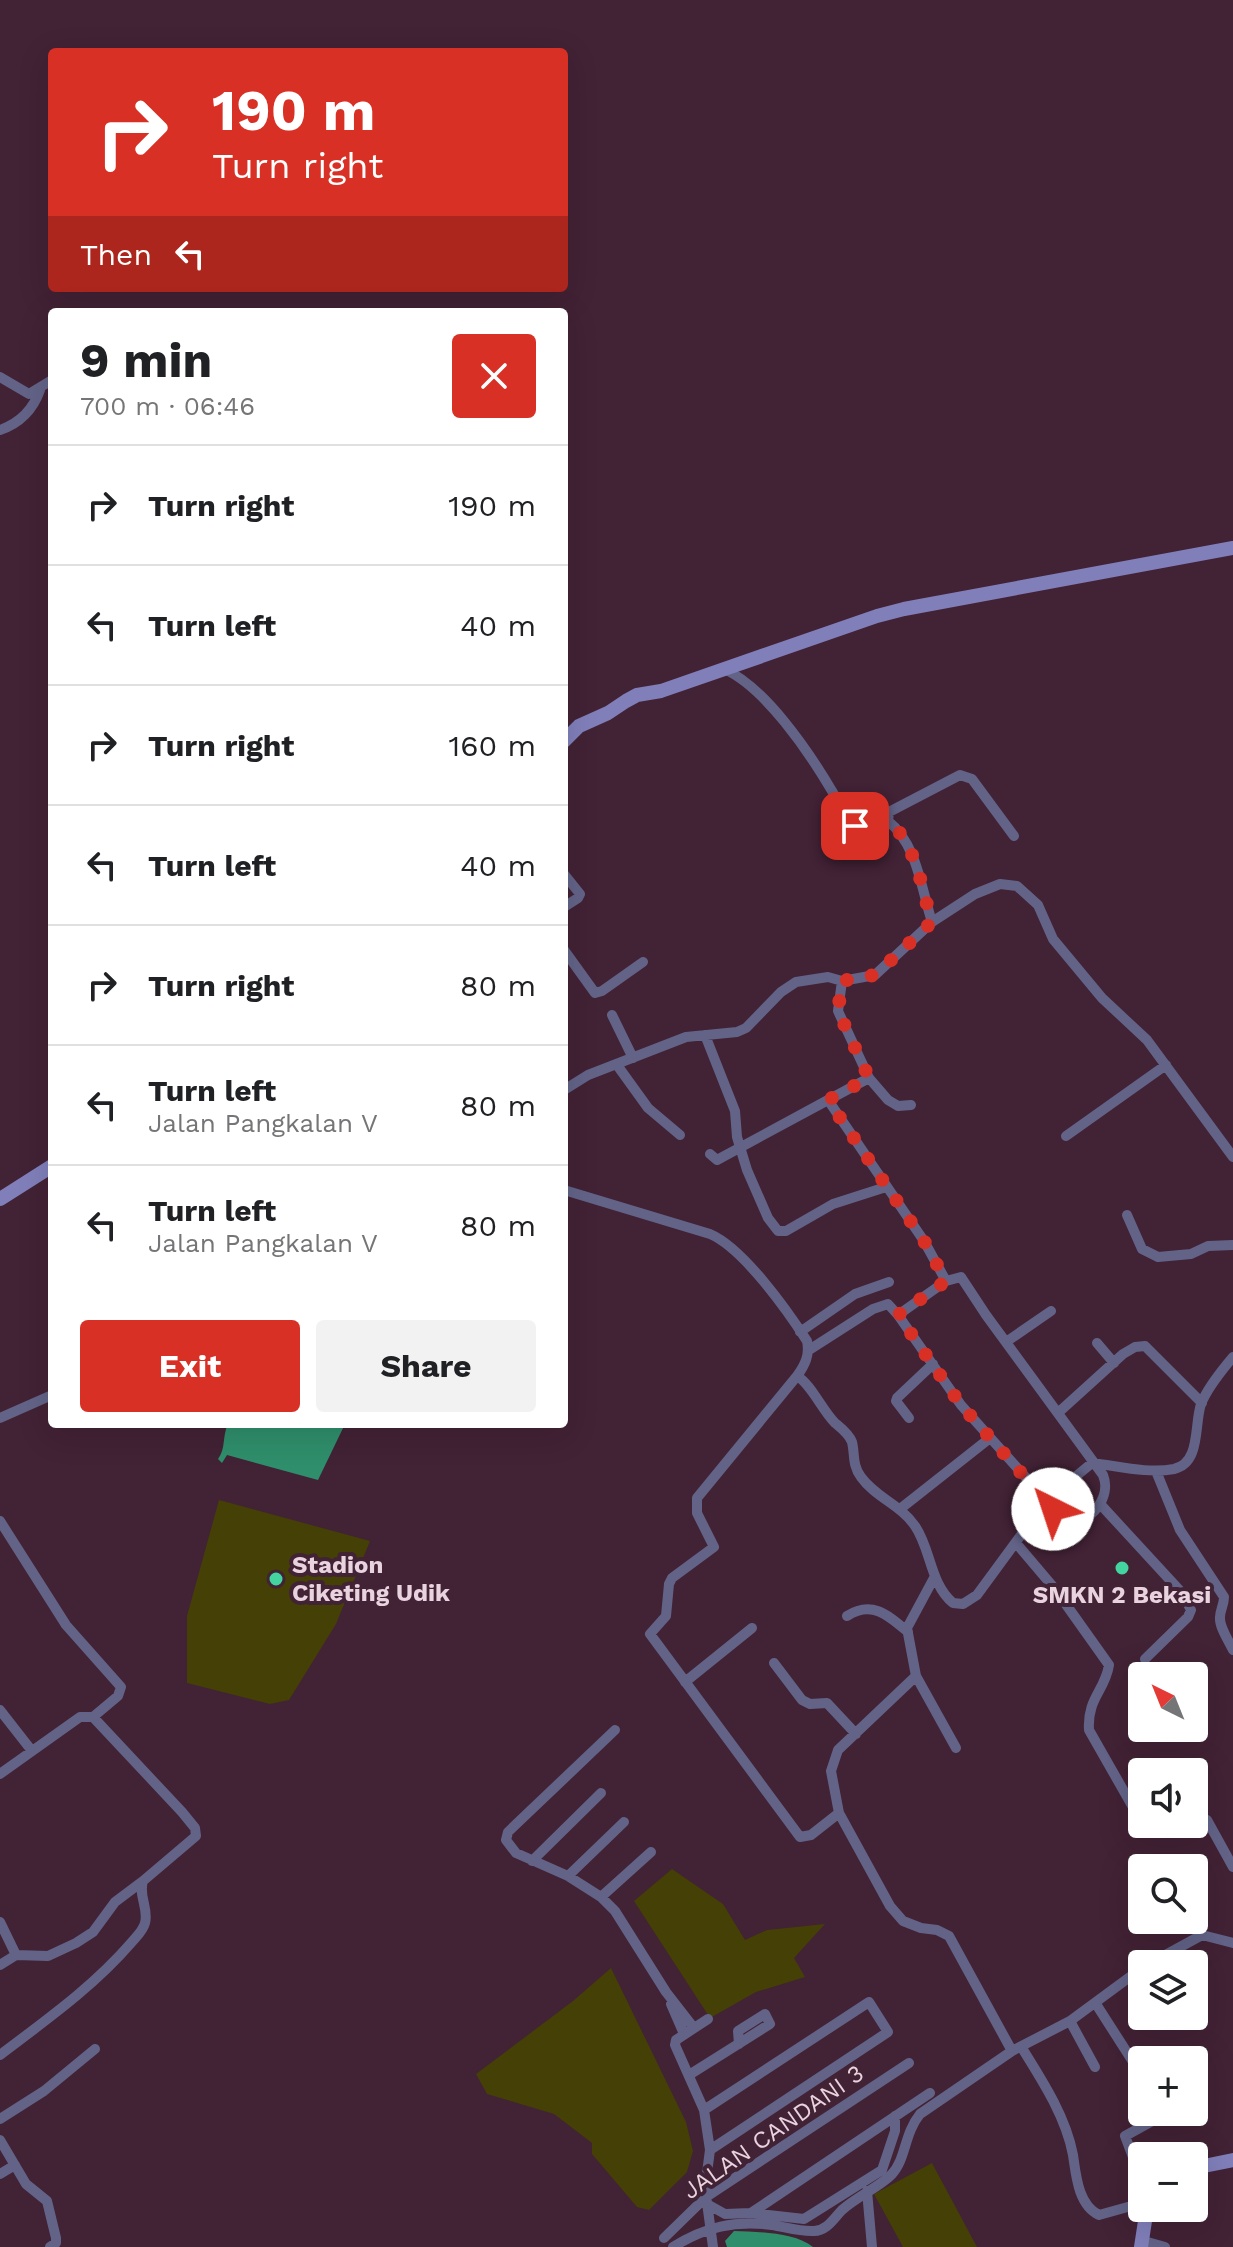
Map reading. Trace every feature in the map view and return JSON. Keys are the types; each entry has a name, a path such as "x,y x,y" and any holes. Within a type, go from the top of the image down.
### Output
{"street":[{"path":"0,377 29,394 48,383"},
{"path":"0,430 30,411 40,390"},
{"path":"568,737 579,726 637,695 661,691 904,609 1233,548"},
{"path":"724,669 742,679 804,747 850,824 866,826 888,821"},
{"path":"932,922 906,840 888,821 889,812 960,775 966,775 1014,836"},
{"path":"568,879 580,894 568,904"},
{"path":"568,1088 588,1075 686,1037 737,1032 746,1028 781,992 796,982 828,977 842,981 875,975 932,922 975,894 1000,884 1017,886 1038,905 1053,939 1088,983 1133,1025 1233,1157"},
{"path":"568,956 595,993 643,962"},
{"path":"842,981 838,1011 869,1078 888,1100 898,1106 911,1105"},
{"path":"612,1015 633,1058"},
{"path":"705,1035 735,1111 741,1149 768,1218 781,1232 833,1204 886,1187"},
{"path":"617,1065 648,1108 680,1135"},
{"path":"1066,1136 1166,1065"},
{"path":"710,1154 717,1160 741,1149 869,1078"},
{"path":"828,1100 930,1250 946,1281"},
{"path":"0,1199 48,1169"},
{"path":"568,1191 720,1238 744,1260 800,1332 809,1350 805,1365 797,1376 697,1498 697,1513 714,1547 672,1578 666,1616 650,1634 800,1837 811,1835 839,1813"},
{"path":"1127,1215 1142,1249 1158,1257 1191,1254 1208,1246 1233,1245"},
{"path":"809,1350 873,1309 888,1304 961,1405 1046,1501 1072,1525 1101,1505 1107,1486 1103,1475 966,1282 957,1276 946,1281 898,1315"},
{"path":"800,1332 858,1293 889,1282"},
{"path":"858,1293 873,1309"},
{"path":"1006,1342 1051,1311"},
{"path":"1097,1343 1114,1363"},
{"path":"1059,1412 1114,1363 1135,1347 1145,1346 1202,1403"},
{"path":"797,1376 806,1381 824,1411 849,1437 852,1457 862,1478 915,1525 948,1600 963,1604 977,1595 1046,1501 1092,1463 1156,1471 1180,1467 1192,1456 1202,1403 1233,1357"},
{"path":"909,1418 896,1401 897,1398 933,1364"},
{"path":"0,1418 48,1397"},
{"path":"900,1509 990,1438"},
{"path":"1156,1471 1180,1530 1224,1597 1220,1616 1233,1650"},
{"path":"1101,1505 1182,1593 1191,1610 1188,1617 1145,1659"},
{"path":"0,1521 66,1625 119,1682 121,1691 93,1717 80,1717 0,1774"},
{"path":"1016,1543 1055,1589 1109,1665 1088,1714 1089,1730 1128,1797"},
{"path":"935,1576 913,1615 908,1632 916,1676 956,1748"},
{"path":"847,1616 860,1608 869,1608 893,1618 908,1632"},
{"path":"685,1682 752,1628"},
{"path":"774,1663 802,1700 810,1704 827,1703 856,1734"},
{"path":"916,1676 838,1750 831,1771 839,1813 880,1890 903,1921 949,1936 1057,2111 1072,2152 1075,2176 1088,2208 1099,2215 1128,2207"},
{"path":"0,1710 32,1751"},
{"path":"0,1965 16,1955 48,1956 93,1932 115,1902 196,1836 197,1832 182,1812 93,1717"},
{"path":"615,1730 508,1832 506,1840 516,1853 568,1876 601,1897 615,1911 666,1992 694,2028"},
{"path":"532,1861 601,1793"},
{"path":"568,1876 624,1822"},
{"path":"1208,1822 1233,1867"},
{"path":"601,1897 651,1852"},
{"path":"0,2055 94,1983 143,1928 146,1920 141,1896 143,1881"},
{"path":"0,1922 16,1955"},
{"path":"1175,1950 1202,1935 1233,1943"},
{"path":"673,2247 709,2228 757,2223 817,2232 867,2191 891,2176 899,2163 910,2126 920,2114 952,2090 1096,2004 1128,1977"},
{"path":"666,1992 680,2037"},
{"path":"704,2110 869,2002 888,2032 710,2150"},
{"path":"1096,2004 1128,2054"},
{"path":"708,2019 680,2037 675,2045 704,2110 710,2150 707,2201 713,2247"},
{"path":"1070,2021 1095,2067"},
{"path":"689,2075 739,2044"},
{"path":"0,2119 44,2091 95,2049"},
{"name":"JALAN CANDANI 3","path":"664,2238 707,2201 909,2063"},
{"path":"751,2213 930,2093"},
{"path":"707,2201 725,2214 751,2213 804,2219 882,2170 895,2131 895,2116"},
{"path":"1128,2144 1125,2136 1143,2126"},
{"path":"0,2140 31,2191 42,2195 50,2207 56,2238 56,2243 50,2247"},
{"path":"1208,2165 1233,2160"},
{"path":"0,2174 15,2165"},
{"path":"867,2191 872,2247"},
{"path":"1145,2222 1143,2244 1165,2247"}],"shaded area":[{"path":"227,1428 343,1428 318,1480 227,1455 222,1463 218,1459"},
{"name":"Stadion Ciketing Udik","path":"219,1500 370,1541 336,1624 289,1700 270,1704 187,1683 187,1616"},
{"path":"672,1869 723,1904 745,1940 767,1930 825,1924 794,1958 805,1977 756,1992 710,2018 634,1901"},
{"path":"611,1968 686,2122 693,2151 687,2172 649,2210 637,2207 592,2154 592,2143 554,2114 487,2094 476,2074 573,2001"},
{"path":"932,2163 977,2247 903,2247 874,2194"},
{"path":"734,2231 796,2238 813,2247 727,2247 725,2241"}],"place":[{"name":"SMKN 2 Bekasi","path":"1122,1568"},
{"name":"Stadion Ciketing Udik","path":"276,1579"}],"route":[{"path":"855,826 888,821 906,840 932,922 875,975 842,981 838,1011 869,1078 828,1100 924,1241 946,1281 898,1315 961,1405 1053,1509"}]}
